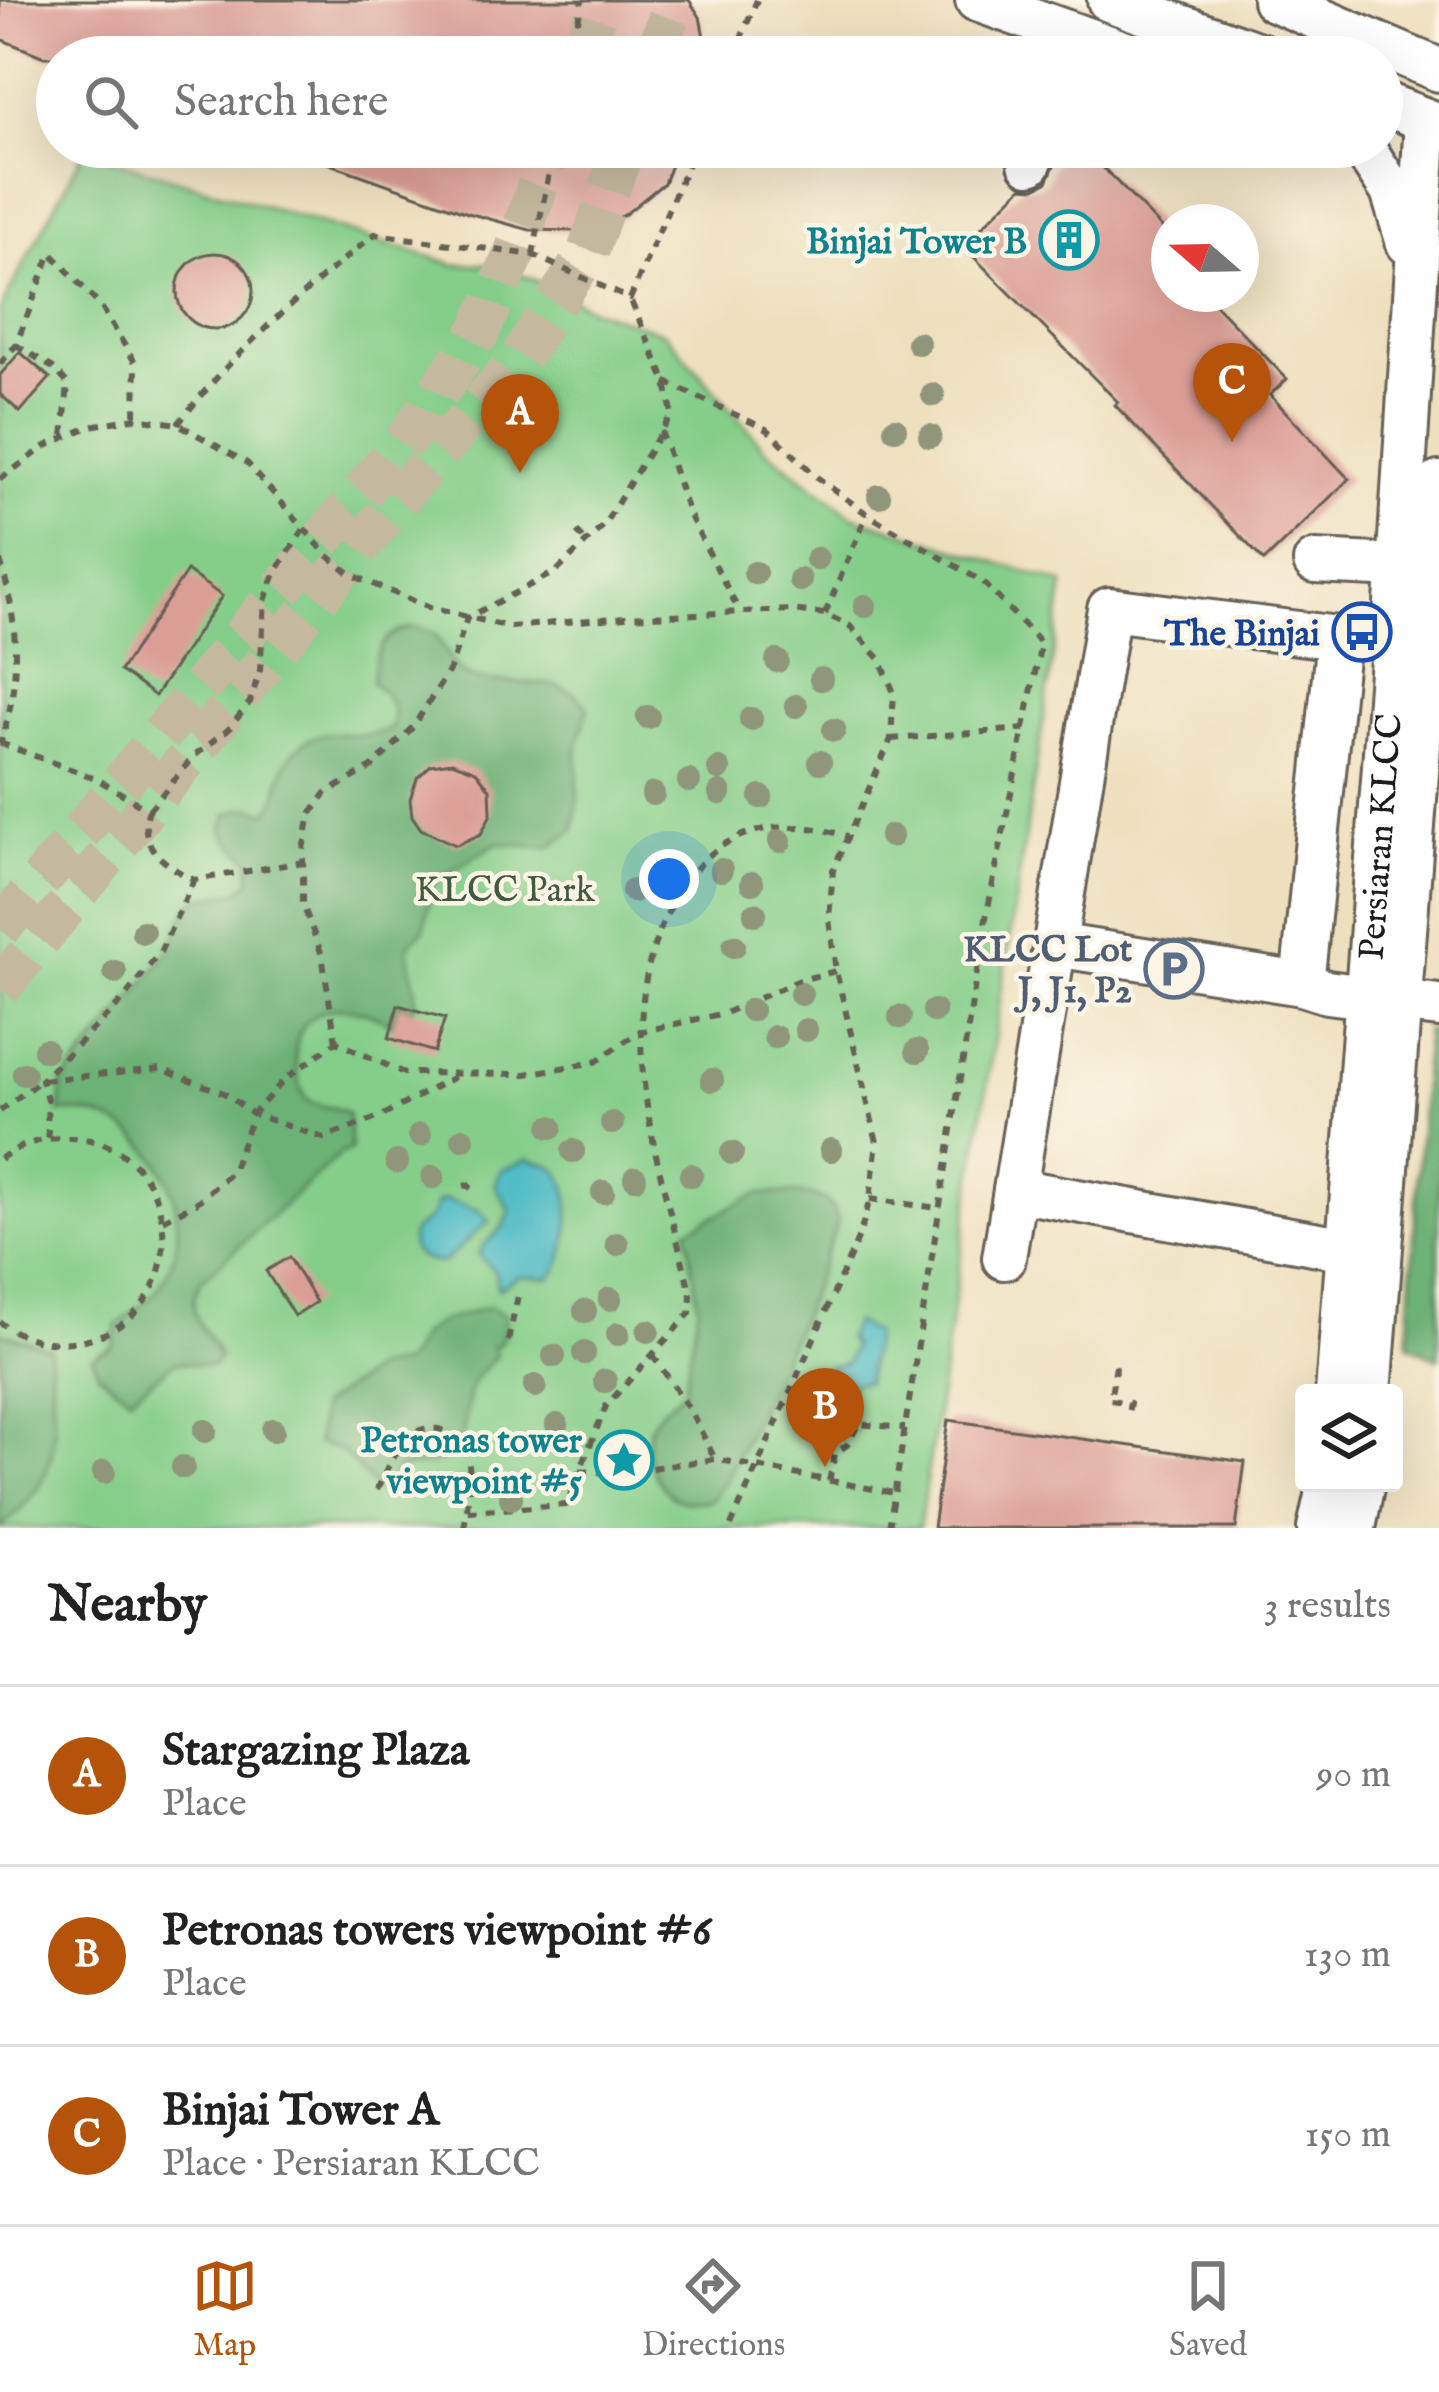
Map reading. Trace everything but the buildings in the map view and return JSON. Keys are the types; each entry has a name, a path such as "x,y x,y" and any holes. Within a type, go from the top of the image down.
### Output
{"street":[{"path":"977,0 1052,36"},
{"path":"1109,0 1212,16 1239,36"},
{"path":"1274,0 1359,36"},
{"path":"1403,55 1439,70"},
{"name":"Persiaran KLCC","path":"1338,1384 1347,1249 1423,897 1432,673 1411,623 1398,566 1422,143"},
{"name":"Persiaran KLCC","path":"1377,168 1405,226 1414,280"},
{"name":"Persiaran KLCC","path":"1371,1384 1402,1000 1411,623 1439,483"},
{"path":"1315,562 1398,566"},
{"path":"1004,1258 1108,609 1338,638 1302,984"},
{"path":"1055,945 1302,984 1327,992 1402,1000"},
{"path":"1015,1190 1347,1249"},
{"path":"1318,1528 1327,1492"},
{"path":"1354,1528 1361,1492"}],"path":[{"path":"575,36 582,0"},
{"path":"742,36 757,0"},
{"path":"532,255 550,168"},
{"path":"630,299 685,168"},
{"path":"178,424 210,382 280,310 375,234 532,255 630,299 666,382 672,414 604,525 557,571 467,618 450,669 412,727 372,767 326,793 310,815 303,905 322,955 336,1042"},
{"path":"0,364 16,345 51,254 102,308 136,364 135,418"},
{"path":"16,345 56,369 68,384 63,438"},
{"path":"666,382 768,430 818,478 867,514 983,583 1041,643 983,933 889,1528"},
{"path":"0,478 91,426 135,418 178,424 247,463 327,555 352,575 387,592 510,627 739,610 825,614 850,626 880,658 894,693 891,739 833,870 829,919 836,971 877,1142 870,1199 860,1234 730,1528"},
{"path":"662,431 688,512 739,610"},
{"path":"825,614 867,514"},
{"path":"303,862 194,880 152,852 143,826 149,810 194,756 228,730 250,702 260,670 265,601 275,573 304,529"},
{"path":"577,532 587,542"},
{"path":"0,561 15,659 13,694 0,744 97,779 149,810"},
{"path":"891,739 1024,730"},
{"path":"467,1511 566,1505 606,1406 690,1313 691,1295 647,1109 639,1033 644,973 679,891 705,858 746,832 808,824 848,836"},
{"path":"0,1111 41,1080 120,1003 160,952 194,880"},
{"path":"336,1042 404,1073 526,1075 595,1062 639,1033 725,1012 800,980 836,971"},
{"path":"163,1220 196,1203 232,1172 253,1114 286,1079 336,1042"},
{"path":"41,1080 161,1069 224,1094 253,1114 323,1138 380,1117 458,1075"},
{"path":"41,1080 47,1099 48,1138"},
{"path":"0,1159 48,1138 80,1138 104,1145 125,1158 154,1194 163,1220 164,1254 153,1288 116,1328 73,1345 30,1339 0,1322"},
{"path":"464,1186 475,1193"},
{"path":"870,1199 938,1209"},
{"path":"508,1341 518,1296"},
{"path":"652,1355 691,1412 715,1459"},
{"path":"1116,1365 1110,1400 1130,1403 1127,1418"},
{"path":"913,1385 925,1387"},
{"path":"829,1481 836,1454 848,1444 858,1424 905,1429"},
{"path":"377,1490 406,1438 424,1430 445,1430 464,1444 468,1456 464,1528"},
{"path":"580,1472 616,1473 715,1459 894,1493"}],"green space":[{"name":"KLCC Park","path":"75,168 139,168 456,265 489,264 533,279 592,309 665,333 766,450 852,516 1064,584 919,1528 0,1528 0,310"},
{"path":"415,627 434,633 462,673 475,679 563,688 588,709 577,748 574,830 548,848 497,843 433,883 424,929 408,945 416,993 413,1009 398,1005 392,1025 353,1009 335,1008 307,1021 296,1053 301,1088 311,1102 347,1113 351,1149 201,1281 195,1313 219,1357 213,1366 175,1362 130,1397 99,1374 92,1357 113,1347 117,1326 159,1287 173,1258 174,1197 144,1145 121,1127 92,1115 60,1112 62,1083 170,950 189,907 199,898 238,892 250,882 250,860 223,828 228,814 247,807 268,812 289,759 313,738 392,728 390,702 372,683 375,662 388,639"},
{"path":"1426,1030 1439,1032 1439,1359 1408,1344"},
{"path":"757,1194 817,1197 834,1210 838,1221 801,1318 725,1483 710,1501 684,1501 672,1496 657,1479 649,1458 648,1435 661,1410 684,1390 698,1306 687,1230"},
{"path":"489,1307 504,1314 506,1329 500,1344 493,1346 496,1356 471,1388 454,1458 399,1468 384,1492 342,1451 317,1443 320,1406 377,1368 401,1364 421,1335 439,1322"},
{"path":"0,1332 50,1348 54,1425 48,1467 38,1487 0,1527"}],"water":[{"path":"528,1159 553,1167 563,1178 569,1207 567,1241 550,1278 519,1276 498,1289 495,1272 479,1255 510,1210 495,1185 501,1171"},
{"path":"445,1200 479,1210 489,1221 444,1262 429,1261 412,1247 412,1232"},
{"path":"854,1322 874,1334 866,1382 852,1383 843,1411 831,1413 834,1398 821,1385 828,1367 846,1363 853,1347 847,1338"}],"tunnel":[{"path":"588,36 600,0"},
{"path":"662,36 675,0"},
{"path":"0,929 413,430 479,332 514,255 544,168"},
{"path":"0,988 411,484 517,362 588,252 617,168"}],"place":[{"name":"Binjai Tower B","path":"1069,240"},
{"name":"Binjai Tower A","path":"1232,442"},
{"name":"Stargazing Plaza","path":"520,473"},
{"name":"The Binjai","path":"1362,632"},
{"name":"KLCC Lot J, J1, P2","path":"1174,969"},
{"name":"Petronas tower viewpoint #5","path":"624,1460"},
{"name":"Petronas towers viewpoint #6","path":"825,1467"}]}
